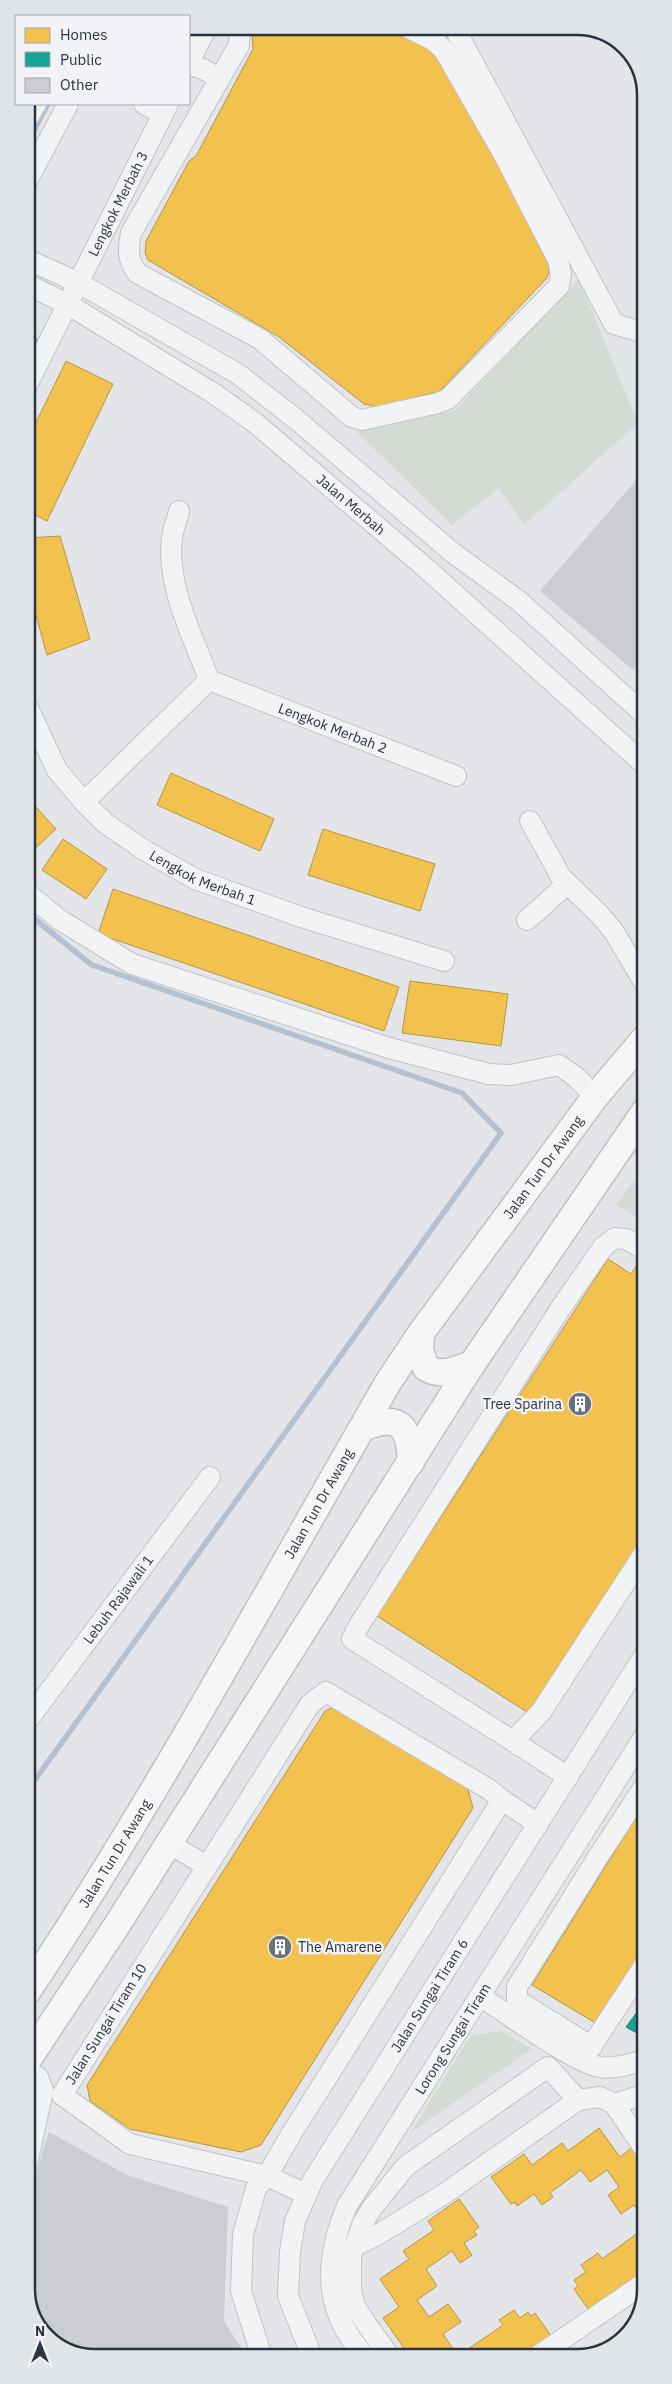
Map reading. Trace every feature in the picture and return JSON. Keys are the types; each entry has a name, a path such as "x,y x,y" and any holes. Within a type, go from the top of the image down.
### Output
{"main road":[{"name":"Jalan Tun Dr Awang","path":"35,1981 109,1868 172,1762 362,1428 421,1333 595,1097 637,1047"},
{"path":"35,2050 472,1364 637,1123"},
{"path":"421,1333 420,1350 426,1368 432,1372 452,1372 472,1364"},
{"path":"362,1428 381,1422 398,1424 405,1430 410,1439 411,1462"}],"street":[{"path":"190,62 203,35"},
{"path":"240,35 239,44 220,79 195,108 132,232 128,250 131,264 137,273 260,339 352,416 362,420 438,403 448,399 559,286 561,274 558,260 504,153 444,50 433,40 423,35"},
{"path":"458,35 614,324 637,332"},
{"path":"190,64 220,79"},
{"path":"35,166 67,105"},
{"path":"148,105 166,109"},
{"name":"Lengkok Merbah 3","path":"69,305 77,282 166,109"},
{"path":"35,263 77,282 238,374 297,420 453,553 519,601 637,708"},
{"name":"Jalan Merbah","path":"35,288 69,305 213,393 254,422 420,563 637,758"},
{"path":"35,370 69,305"},
{"path":"84,802 209,680 178,596 173,566 172,538 179,511"},
{"name":"Lengkok Merbah 2","path":"209,680 456,776"},
{"name":"Lengkok Merbah 1","path":"35,723 57,770 84,802 105,823 144,850 194,879 301,917 444,961"},
{"path":"530,821 561,877 600,914 614,932 637,971"},
{"path":"527,920 567,884"},
{"path":"35,900 60,920 132,964 389,1048 489,1074 512,1075 559,1065 577,1078 595,1097"},
{"path":"568,1777 513,1740 352,1639 407,1548 560,1309 603,1247 615,1238 626,1239 637,1245"},
{"name":"Lebuh Rajawali 1","path":"35,1710 210,1477"},
{"path":"513,1740 541,1712 637,1564"},
{"name":"Jalan Sungai Tiram 6","path":"309,2349 288,2296 290,2252 295,2221 306,2194 321,2164 637,1667"},
{"path":"168,1842 207,1866 310,1704 326,1692 490,1790 538,1824"},
{"name":"Lorong Sungai Tiram","path":"359,2349 342,2325 333,2300 331,2268 337,2229 346,2206 481,1997 637,1748"},
{"path":"637,1797 517,1987 516,1993 517,2000 603,2068 637,2062"},
{"path":"259,2349 241,2291 243,2234 256,2188 266,2176 502,1800"},
{"path":"576,1846 598,1857"},
{"name":"Jalan Sungai Tiram 10","path":"207,1866 62,2095 130,2144 266,2176"},
{"path":"587,2054 637,1977"},
{"path":"481,1997 587,2054"},
{"path":"385,2349 356,2306 350,2278 349,2263 353,2247 372,2208 406,2166 548,2067 578,2100"},
{"path":"35,2076 38,2077 43,2090 35,2127"},
{"path":"353,2247 379,2234 444,2194 578,2100 600,2097 614,2104 637,2138"},
{"path":"614,2104 637,2097"},
{"path":"266,2176 306,2194"},
{"path":"548,2349 637,2288"}],"shaded area":[{"path":"579,279 637,424 524,525 499,488 452,525 356,431 455,410"},
{"path":"633,1182 637,1185 637,1218 616,1205"},
{"path":"501,2031 532,2049 411,2132 471,2035"}],"building: Homes":[{"path":"252,35 402,35 426,46 434,53 495,158 549,266 549,273 546,279 440,391 379,407 364,404 279,337 148,260 145,253 146,241 189,161 196,156 253,49"},
{"path":"35,338 40,341 35,350"},
{"path":"66,361 113,384 47,521 35,515 35,425"},
{"path":"60,536 90,639 47,655 35,612 35,538"},
{"path":"171,773 274,819 260,851 157,805"},
{"path":"35,806 56,829 35,848"},
{"path":"323,829 435,864 420,911 308,875"},
{"path":"63,839 107,869 86,899 42,870"},
{"path":"113,889 399,987 384,1031 98,934"},
{"path":"410,981 508,994 501,1046 402,1033"},
{"name":"Tree Sparina","path":"608,1259 631,1274 637,1265 637,1547 530,1714 377,1616"},
{"name":"The Amarene","path":"338,1705 468,1789 473,1808 261,2145 241,2152 130,2129 90,2101 87,2085 325,1711"},
{"path":"637,1816 637,1960 597,2024 532,1985"},
{"path":"599,2128 620,2157 635,2145 637,2148 637,2209 634,2205 621,2214 608,2195 619,2187 607,2170 590,2182 581,2170 550,2193 553,2197 542,2205 534,2194 517,2206 515,2202 511,2204 491,2177 524,2154 532,2165 562,2143 568,2151"},
{"path":"459,2199 479,2227 474,2231 477,2235 464,2243 472,2255 460,2263 452,2251 426,2269 437,2286 417,2300 429,2317 448,2304 461,2322 443,2334 453,2349 404,2349 383,2318 399,2307 380,2279 409,2259 403,2251 434,2230 428,2221"},
{"path":"637,2234 637,2281 591,2313 574,2289 578,2286 574,2280 586,2272 581,2265 598,2253 602,2259"},
{"path":"514,2310 520,2318 528,2312 531,2316 535,2313 552,2337 536,2349 468,2349 503,2325 499,2320"}],"building: Public":[{"path":"637,2012 637,2033 626,2027"}],"building: Other":[{"path":"637,479 637,666 633,670 540,591"},
{"path":"49,2132 127,2175 228,2207 224,2321 242,2349 91,2349 80,2347 65,2341 65,2319 43,2319 36,2301 35,2176"}],"waterway":[{"path":"35,128 47,105"},
{"path":"35,919 92,965 462,1093 501,1133 35,1780"}],"place":[{"name":"Tree Sparina","path":"580,1404"},
{"name":"The Amarene","path":"280,1947"}]}
